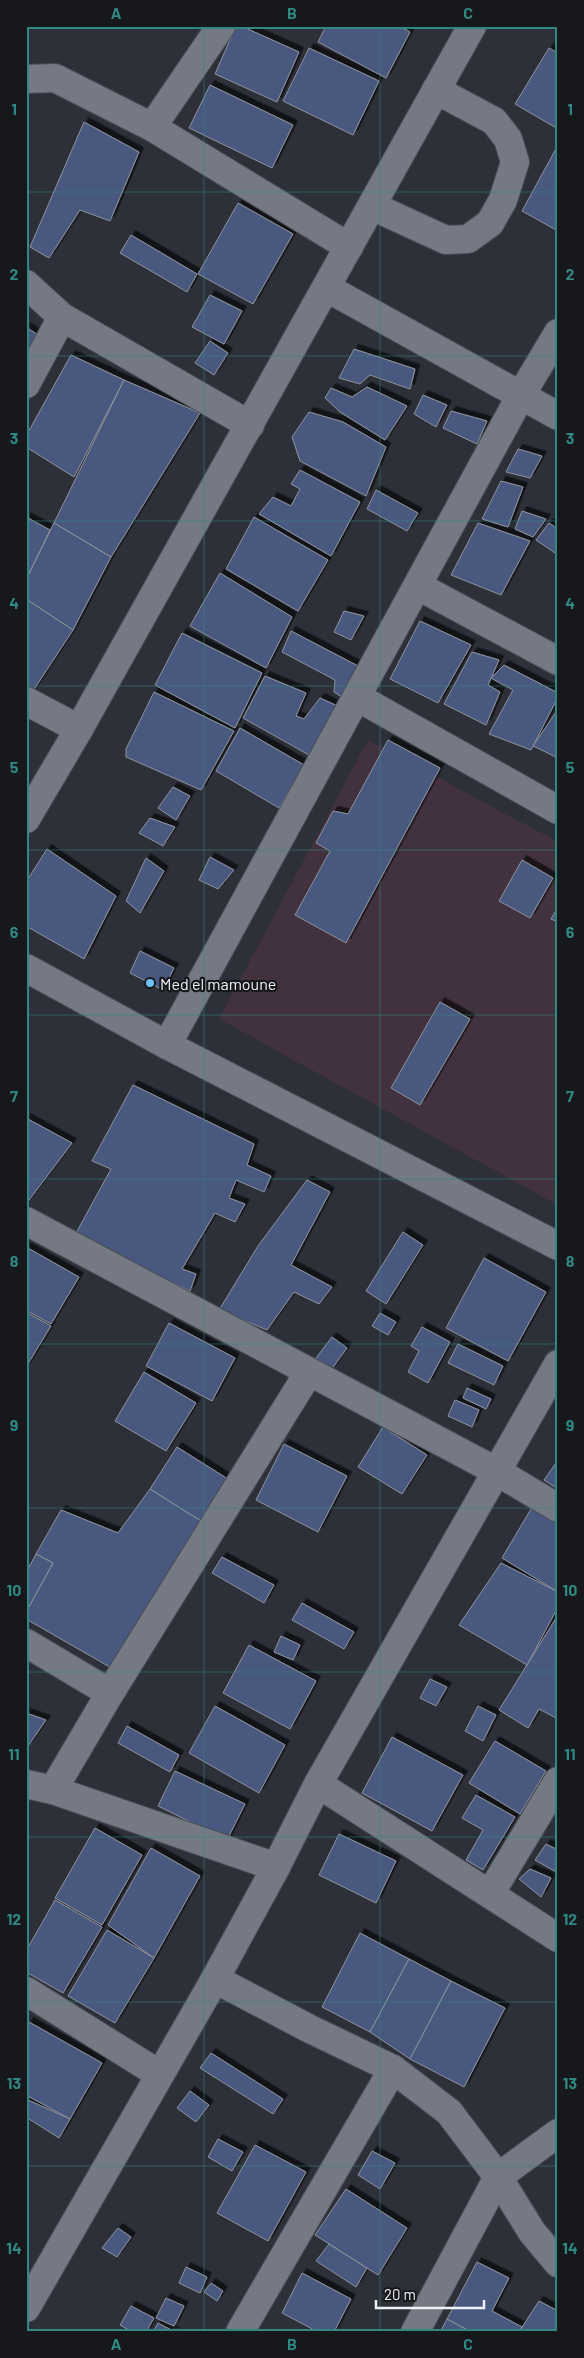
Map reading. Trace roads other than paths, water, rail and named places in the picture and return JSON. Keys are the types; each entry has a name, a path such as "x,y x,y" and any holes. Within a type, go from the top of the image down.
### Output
{"street":[{"path":"26,819 79,729 250,425 472,26"},
{"path":"152,127 208,30"},
{"path":"26,79 55,78 152,127 349,247"},
{"path":"372,206 446,240 468,239 490,223 503,200 515,162 508,139 494,121 436,90"},
{"path":"26,284 62,317 250,425"},
{"path":"327,288 558,416"},
{"path":"26,384 62,317"},
{"path":"167,1045 521,396 558,332"},
{"path":"418,586 558,661"},
{"path":"357,697 558,810"},
{"path":"26,701 79,729"},
{"path":"26,968 167,1045 558,1246"},
{"path":"26,1221 496,1471 558,1508"},
{"path":"26,2308 215,1978 276,1867 318,1784 558,1364"},
{"path":"53,1790 110,1693 309,1372"},
{"path":"26,1643 110,1693"},
{"path":"490,1894 558,1781"},
{"path":"26,1784 53,1790 276,1867"},
{"path":"318,1784 558,1938"},
{"path":"215,1978 393,2069 449,2112 498,2178 532,2232 558,2263"},
{"path":"26,1991 159,2074"},
{"path":"240,2332 393,2069"},
{"path":"415,2332 498,2178 558,2133"}],"place":[{"name":"Med el mamoune","path":"150,983"}]}
